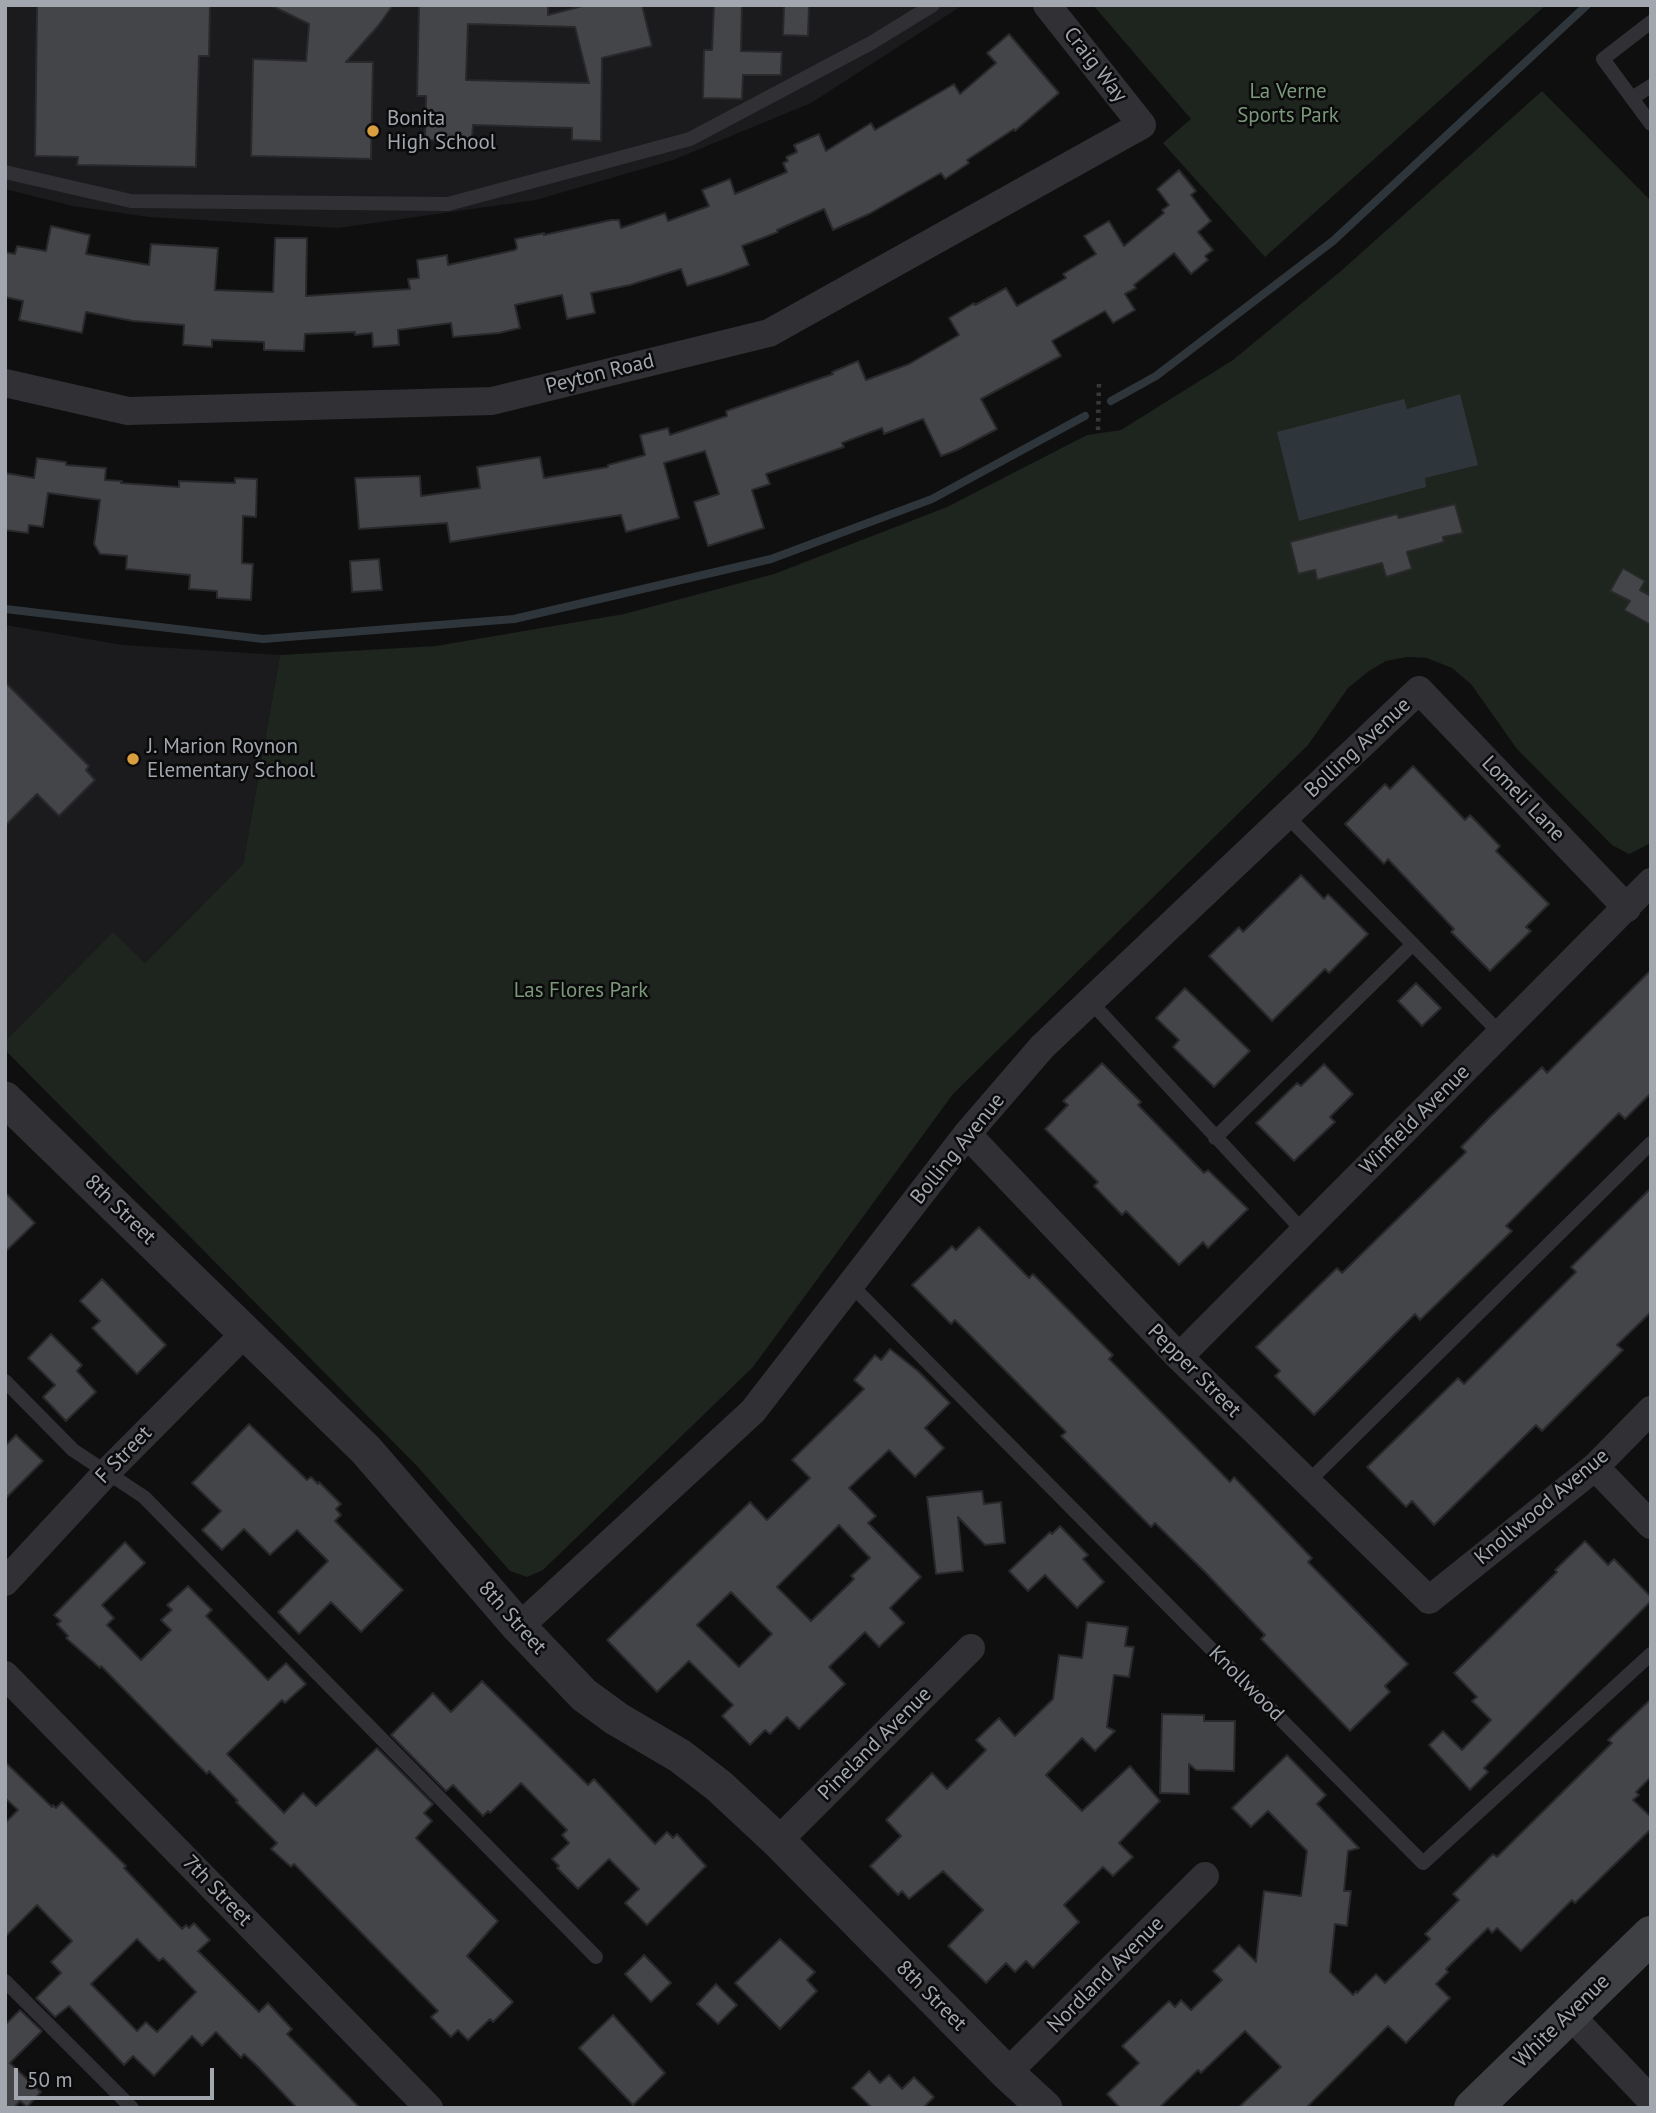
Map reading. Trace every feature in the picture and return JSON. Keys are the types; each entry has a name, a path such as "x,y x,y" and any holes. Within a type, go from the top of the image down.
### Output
{"main road":[{"name":"White Avenue","path":"1473,2108 1651,1935"}],"street":[{"name":"Craig Way","path":"1047,5 1142,125"},
{"name":"Peyton Road","path":"5,383 128,411 492,401 769,333 1142,125"},
{"name":"Bolling Avenue","path":"519,1627 753,1411 967,1134 1042,1047 1419,690"},
{"name":"Lomeli Lane","path":"1419,690 1627,908"},
{"name":"Winfield Avenue","path":"1179,1357 1651,882"},
{"name":"8th Street","path":"5,1099 366,1450 519,1627 584,1695 617,1719 680,1756 719,1786 778,1841 1007,2073 1045,2108"},
{"name":"Pepper Street","path":"967,1134 1179,1357 1429,1600"},
{"name":"F Street","path":"5,1582 106,1473 246,1332"},
{"name":"Knollwood Avenue","path":"1429,1600 1595,1467 1651,1410"},
{"path":"1595,1467 1651,1525"},
{"name":"Pineland Avenue","path":"778,1841 971,1648"},
{"name":"7th Street","path":"5,1675 429,2108"},
{"name":"Nordland Avenue","path":"1007,2073 1205,1876"},
{"path":"1569,2014 1651,2100"}],"lane":[{"path":"5,172 131,201 448,204 690,139 871,43 933,5"},
{"path":"1651,22 1603,59 1651,124"},
{"path":"1632,98 1651,86"},
{"path":"1287,816 1501,1034"},
{"path":"1215,1138 1413,944"},
{"path":"1090,1002 1304,1232"},
{"path":"1308,1482 1651,1143"},
{"name":"Knollwood","path":"851,1285 1423,1864 1651,1654"},
{"path":"5,1381 73,1450 144,1497 597,1958"},
{"path":"5,1981 132,2108"}],"path":[{"path":"1098,430 1099,382"}],"shaded area":[{"name":"Bonita High School","path":"5,5 963,5 811,103 673,160 536,200 338,228 149,217 73,206 5,189"},
{"path":"1460,394 1478,465 1425,478 1426,487 1299,521 1277,432 1404,399 1407,409"},
{"name":"J. Marion Roynon Elementary School","path":"5,625 123,645 280,655 243,864 145,963 112,933 5,1041"}],"green space":[{"name":"La Verne Sports Park","path":"1093,5 1546,5 1265,257 1163,143 1191,119"},
{"name":"Las Flores Park","path":"1542,91 1651,201 1651,843 1629,854 1612,845 1517,749 1471,684 1452,668 1427,658 1407,657 1386,661 1369,671 1348,688 1308,745 953,1094 753,1367 543,1570 527,1577 510,1571 417,1466 5,1050 5,1041 113,932 145,963 243,864 280,655 436,646 624,614 774,574 947,507 1087,435 1121,430 1233,360 1341,271"}],"building":[{"path":"37,5 210,5 209,56 199,56 196,167 77,165 78,157 35,156"},
{"path":"270,5 393,5 346,62 373,62 371,159 251,156 253,59 306,61 309,24"},
{"path":"419,5 548,5 548,15 586,5 642,5 652,46 602,58 601,141 572,140 572,128 473,125 472,141 425,140 426,96 417,96","holes":["468,24 575,27 589,83 466,80"]},
{"path":"714,5 742,5 741,51 782,52 781,75 743,75 742,99 703,98 704,50 712,50"},
{"path":"784,5 809,5 808,36 783,35"},
{"path":"1009,34 1059,93 1015,131 1014,129 967,160 969,163 945,179 941,173 869,214 833,230 824,209 777,230 778,232 742,246 749,265 723,275 687,286 681,269 630,285 591,293 595,313 567,319 562,295 515,305 520,328 499,333 453,337 451,323 398,330 399,345 373,347 372,333 355,335 355,332 305,334 304,351 264,350 264,342 212,340 212,347 183,345 184,325 133,321 86,312 82,333 19,320 23,301 5,297 5,252 15,254 17,246 46,251 51,226 90,235 86,254 149,265 151,244 218,248 215,290 273,292 275,238 307,238 306,296 410,289 408,279 419,278 417,260 447,255 448,265 515,250 515,239 611,220 619,220 621,228 665,213 668,221 709,206 702,190 730,179 735,194 787,172 783,163 788,161 786,157 797,152 794,145 819,134 826,151 871,123 875,130 954,84 960,94 996,63 987,53"},
{"path":"1179,170 1196,191 1191,195 1211,221 1198,232 1213,250 1205,256 1208,260 1191,274 1174,253 1134,285 1136,288 1125,294 1135,310 1113,323 1105,311 1052,341 1061,356 981,399 997,429 957,450 941,456 923,419 884,434 882,428 842,443 844,447 766,474 770,484 752,490 764,528 708,546 694,502 719,494 705,451 664,463 679,518 626,532 621,515 450,542 447,523 359,529 355,478 420,476 421,496 480,488 477,467 540,457 544,478 608,467 645,455 640,435 668,428 670,435 727,416 726,411 833,374 832,372 858,361 866,380 909,364 959,335 949,318 974,303 975,305 1006,288 1017,306 1066,278 1063,274 1096,254 1084,236 1109,221 1124,246 1164,213 1162,210 1169,205 1157,189"},
{"path":"37,458 66,462 66,465 106,468 105,480 122,481 121,483 179,487 179,481 235,483 235,478 257,479 256,517 243,516 242,563 253,564 251,600 217,598 217,591 189,589 190,575 126,569 127,556 100,554 94,544 100,500 48,493 43,527 29,525 28,533 5,530 5,473 34,478"},
{"path":"1455,504 1463,533 1443,537 1444,542 1407,552 1412,569 1386,577 1382,563 1317,580 1315,570 1298,574 1290,542 1397,514 1399,518"},
{"path":"379,559 382,590 352,592 350,561"},
{"path":"1623,568 1645,581 1640,590 1651,596 1651,625 1624,610 1630,601 1610,591"},
{"path":"5,682 89,766 86,770 95,780 59,816 37,794 5,826"},
{"path":"1413,766 1465,820 1470,815 1500,846 1496,851 1549,904 1526,927 1531,931 1490,971 1451,932 1454,929 1388,859 1384,864 1345,824 1385,784 1390,789"},
{"path":"1301,875 1324,899 1328,894 1368,934 1329,973 1325,969 1272,1021 1209,956 1239,927 1243,932"},
{"path":"1651,970 1651,1093 1625,1119 1619,1113 1506,1226 1512,1231 1420,1320 1415,1314 1314,1415 1275,1376 1280,1371 1256,1347 1337,1268 1342,1273 1466,1152 1461,1147 1490,1117 1542,1067 1547,1073"},
{"path":"1416,983 1441,1008 1422,1026 1398,1001"},
{"path":"1185,988 1250,1051 1214,1087 1173,1047 1179,1040 1156,1018"},
{"path":"1102,1063 1141,1102 1138,1105 1204,1173 1208,1170 1248,1209 1208,1248 1203,1242 1179,1265 1126,1211 1122,1215 1094,1186 1098,1182 1045,1129 1068,1105 1063,1101"},
{"path":"1324,1064 1353,1094 1330,1117 1335,1122 1294,1161 1256,1123 1297,1083 1301,1086"},
{"path":"1651,1188 1651,1312 1617,1345 1623,1350 1542,1431 1536,1425 1434,1525 1412,1501 1406,1507 1367,1467 1458,1378 1464,1384 1576,1272 1571,1267"},
{"path":"5,1192 35,1223 5,1252"},
{"path":"979,1227 1029,1278 1033,1274 1113,1355 1109,1359 1230,1482 1234,1477 1312,1558 1308,1562 1408,1664 1385,1686 1390,1692 1350,1731 1261,1639 1265,1635 1205,1572 1155,1523 1151,1527 1061,1436 1066,1432 955,1320 951,1324 912,1285 952,1246 956,1250"},
{"path":"102,1279 166,1345 137,1374 92,1328 100,1321 80,1301"},
{"path":"51,1334 82,1365 77,1371 96,1392 66,1421 43,1397 55,1385 28,1358"},
{"path":"890,1349 918,1371 950,1403 925,1428 944,1448 915,1477 889,1450 849,1488 876,1516 868,1523 921,1577 890,1608 904,1623 879,1647 865,1632 829,1667 845,1684 799,1729 787,1717 770,1734 765,1730 750,1745 722,1716 733,1705 689,1661 657,1692 607,1640 750,1502 767,1520 810,1478 792,1460 864,1389 854,1380 875,1355 881,1360","holes":["839,1525 870,1558 851,1576 854,1579 811,1621 777,1587","731,1592 772,1634 739,1667 697,1625"]},
{"path":"249,1424 307,1480 311,1477 318,1484 319,1482 341,1504 336,1509 341,1515 335,1521 403,1590 361,1632 331,1602 299,1634 278,1612 328,1561 297,1530 270,1555 244,1529 222,1550 202,1530 221,1511 192,1483"},
{"path":"16,1435 43,1461 5,1499 5,1446"},
{"path":"982,1491 984,1504 1001,1502 1005,1543 985,1545 958,1517 963,1571 936,1574 927,1497"},
{"path":"1060,1526 1088,1555 1083,1559 1104,1582 1077,1608 1045,1575 1028,1591 1009,1571 1050,1532 1052,1534"},
{"path":"1585,1541 1608,1565 1614,1559 1651,1597 1651,1601 1484,1768 1488,1772 1470,1790 1429,1745 1443,1731 1462,1750 1491,1720 1472,1701 1477,1697 1454,1673"},
{"path":"125,1542 145,1563 102,1605 114,1618 107,1625 141,1660 171,1630 161,1620 172,1610 167,1605 188,1586 212,1610 206,1616 268,1680 286,1663 306,1684 285,1703 282,1700 227,1754 284,1813 303,1793 316,1806 377,1748 433,1804 424,1813 432,1821 416,1838 498,1921 467,1956 513,2002 493,2022 490,2019 468,2040 458,2030 451,2037 431,2017 438,2011 294,1864 291,1867 271,1849 277,1843 236,1802 238,1801 209,1771 207,1774 101,1666 100,1668 66,1638 68,1636 57,1624 61,1621 54,1615"},
{"path":"1087,1622 1128,1627 1125,1646 1134,1647 1129,1677 1114,1675 1107,1727 1115,1731 1095,1751 1082,1738 1046,1775 1082,1811 1130,1766 1160,1801 1119,1843 1133,1857 1113,1876 1103,1867 1064,1905 1079,1922 1033,1968 1026,1961 1015,1972 1006,1963 986,1983 948,1946 983,1910 943,1871 909,1899 902,1891 898,1895 870,1866 901,1836 886,1820 932,1773 947,1789 986,1750 976,1740 999,1718 1015,1736 1053,1699 1059,1655 1082,1658"},
{"path":"482,1681 588,1785 594,1779 655,1844 667,1832 673,1838 677,1834 706,1866 647,1925 625,1903 639,1889 609,1859 578,1889 557,1868 559,1866 552,1859 569,1843 562,1835 567,1830 521,1783 490,1813 488,1811 483,1816 453,1785 446,1791 391,1735 433,1693 451,1712"},
{"path":"1651,1699 1651,1777 1636,1792 1639,1795 1633,1800 1651,1817 1651,1829 1575,1903 1572,1900 1521,1951 1497,1928 1492,1933 1488,1928 1446,1969 1448,1972 1436,1984 1450,1998 1406,2043 1388,2026 1306,2108 1238,2108 1281,2067 1245,2031 1201,2073 1198,2070 1159,2108 1120,2108 1107,2094 1139,2063 1122,2046 1169,2001 1175,2007 1181,2000 1191,2010 1222,1980 1213,1971 1239,1945 1256,1962 1264,1891 1301,1896 1307,1851 1268,1811 1251,1827 1232,1808 1287,1755 1326,1795 1317,1804 1359,1848 1348,1851 1344,1891 1351,1891 1347,1926 1335,1924 1330,1972 1353,1995 1376,1974 1385,1983 1430,1939 1425,1934 1459,1900 1453,1894 1493,1854 1497,1857 1612,1743 1608,1740"},
{"path":"1162,1714 1204,1715 1204,1721 1235,1721 1234,1771 1196,1770 1189,1764 1189,1794 1160,1793"},
{"path":"5,1762 52,1807 53,1805 56,1808 62,1802 126,1866 124,1868 182,1929 186,1925 189,1928 194,1923 210,1940 198,1951 259,2012 268,2003 292,2029 287,2034 360,2108 297,2108 257,2066 244,2054 241,2058 216,2032 202,2046 192,2036 154,2076 133,2056 124,2065 69,2006 55,2017 36,1998 61,1973 51,1962 72,1941 37,1905 5,1937 5,1823 18,1810 5,1798","holes":["137,1939 159,1961 163,1958 196,1992 157,2032 146,2022 137,2031 91,1984"]},
{"path":"780,1939 815,1972 807,1980 817,1991 780,2029 735,1983"},
{"path":"644,1955 671,1983 651,2002 625,1974"},
{"path":"716,1984 737,2005 718,2024 697,2004"},
{"path":"20,2010 42,2031 10,2063 41,2092 27,2107 20,2101 14,2108 5,2108 5,2025"},
{"path":"613,2015 665,2073 633,2105 579,2048"},
{"path":"869,2071 880,2083 889,2075 902,2089 914,2077 934,2097 923,2108 872,2108 852,2088"}],"waterway":[{"path":"1111,401 1156,376 1333,241 1587,5"},
{"path":"5,609 263,639 514,619 771,559 932,499 1085,416"}],"place":[{"name":"Bonita High School","path":"373,131"},
{"name":"J. Marion Roynon Elementary School","path":"133,759"}]}
